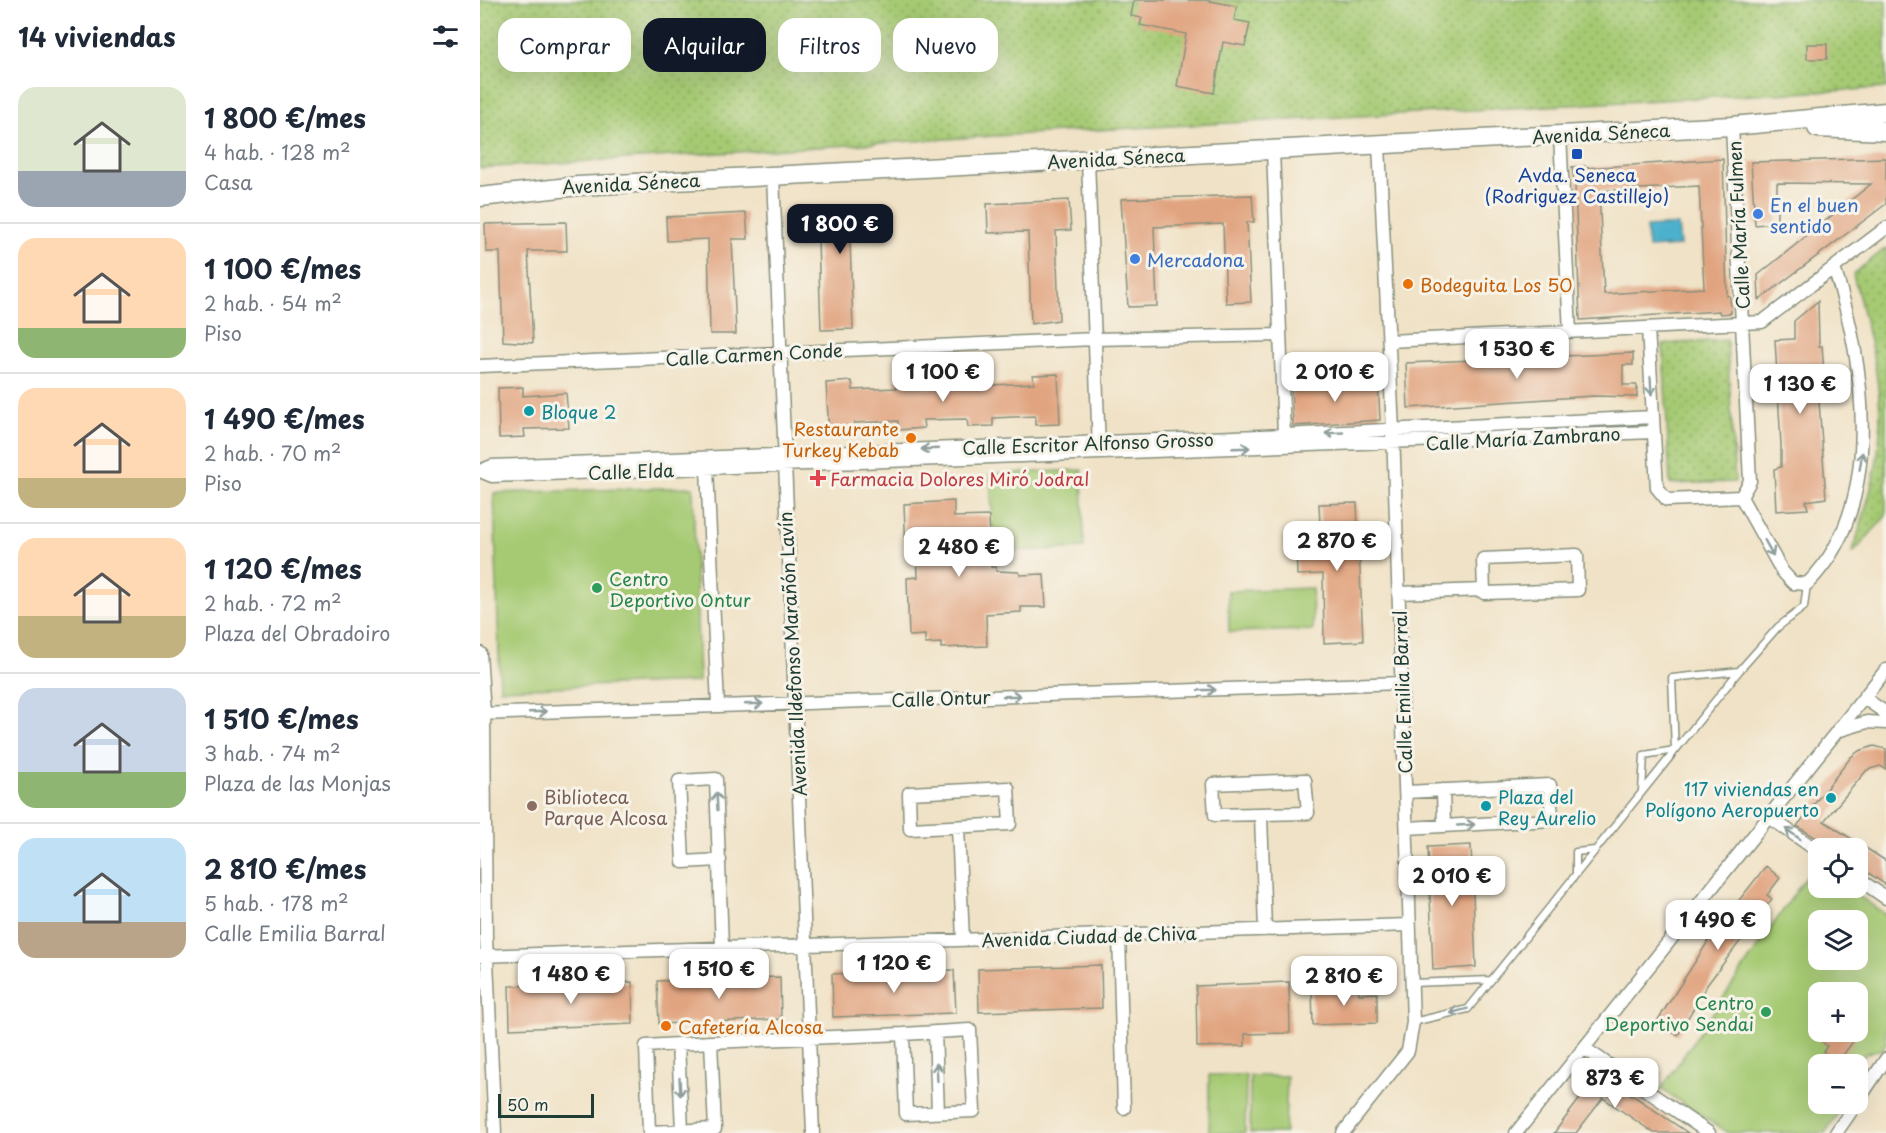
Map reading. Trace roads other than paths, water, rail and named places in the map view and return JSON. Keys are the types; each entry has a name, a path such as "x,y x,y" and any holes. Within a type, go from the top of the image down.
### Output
{"street":[{"name":"Avenida Séneca","path":"480,198 578,186 1732,126 1886,112"},
{"name":"Avenida Séneca","path":"1753,124 1886,131"},
{"name":"Calle María Fulmen","path":"1732,126 1750,481 1741,497"},
{"path":"1560,135 1570,332"},
{"name":"Calle Emilia Barral","path":"1343,1133 1408,1051 1413,1022 1393,430 1379,145"},
{"path":"1273,150 1284,435"},
{"path":"1088,160 1099,447"},
{"name":"Avenida Ildefonso Marañón Lavín","path":"773,176 778,353 813,1133"},
{"path":"1389,341 1762,322 1886,228"},
{"path":"1648,328 1657,488 1667,500 1741,497 1782,571 1793,583 1807,584 1820,572 1847,524 1858,484 1864,446 1854,343 1834,268"},
{"name":"Calle Carmen Conde","path":"480,366 1095,339 1280,335"},
{"name":"Calle María Zambrano","path":"1393,430 1653,417"},
{"name":"Calle Escritor Alfonso Grosso","path":"783,460 1099,447 1393,430"},
{"name":"Calle María Zambrano","path":"1393,443 1654,432"},
{"name":"Calle Escritor Alfonso Grosso","path":"1099,447 1393,443"},
{"name":"Calle Elda","path":"480,471 492,476 707,468 783,460"},
{"name":"Calle Elda","path":"480,471 492,466 783,460"},
{"path":"707,468 718,705"},
{"path":"1399,593 1578,590 1577,555 1483,559 1484,590"},
{"path":"480,653 483,956 495,1133"},
{"path":"1516,1133 1886,670"},
{"name":"Calle Ontur","path":"482,714 1402,683"},
{"path":"1864,698 1886,713"},
{"path":"1837,731 1867,722 1886,723"},
{"path":"720,860 683,862 679,781 716,779 720,860 722,948"},
{"path":"1305,780 1308,813 1261,815 1215,815 1213,784 1305,780"},
{"path":"1406,792 1550,785 1552,820 1407,828"},
{"path":"1008,788 1010,824 958,827 910,829 909,793 1008,788"},
{"path":"1443,790 1444,826"},
{"path":"1261,815 1265,930"},
{"path":"1769,817 1808,844"},
{"path":"958,827 963,940"},
{"path":"1868,886 1886,898"},
{"name":"Avenida Ciudad de Chiva","path":"483,956 1409,925"},
{"path":"1119,934 1124,1108"},
{"path":"711,1042 715,1129 649,1132 646,1046 711,1042 970,1030 974,1110 906,1114 903,1034"},
{"path":"935,1032 938,1112"},
{"path":"678,1044 682,1130"},
{"path":"1584,1048 1709,1133"},
{"path":"1868,1088 1884,1067"},
{"path":"1836,1133 1849,1114"}],"lane":[{"path":"1413,1022 1468,1009 1739,671 1778,627 1804,607 1807,584"},
{"path":"1675,750 1672,678 1739,671"},
{"path":"1642,791 1644,755 1675,750"},
{"path":"1576,874 1576,852 1595,850"},
{"path":"1412,983 1491,980"}],"water":[{"path":"1678,225 1680,246 1648,248 1646,227"}],"place":[{"name":"Avda. Seneca (Rodriguez Castillejo)","path":"1577,154"},
{"name":"En el buen sentido","path":"1758,214"},
{"name":"Mercadona","path":"1135,259"},
{"name":"Bodeguita Los 50","path":"1408,284"},
{"name":"Bloque 2","path":"529,411"},
{"name":"Restaurante Turkey Kebab","path":"911,438"},
{"name":"Farmacia Dolores Miró Jodral","path":"818,478"},
{"name":"Centro Deportivo Ontur","path":"597,588"},
{"name":"117 viviendas en Polígono Aeropuerto","path":"1831,798"},
{"name":"Biblioteca Parque Alcosa","path":"532,806"},
{"name":"Plaza del Rey Aurelio","path":"1486,806"},
{"name":"Centro Deportivo Sendai","path":"1766,1012"},
{"name":"Cafetería Alcosa","path":"666,1026"}]}
